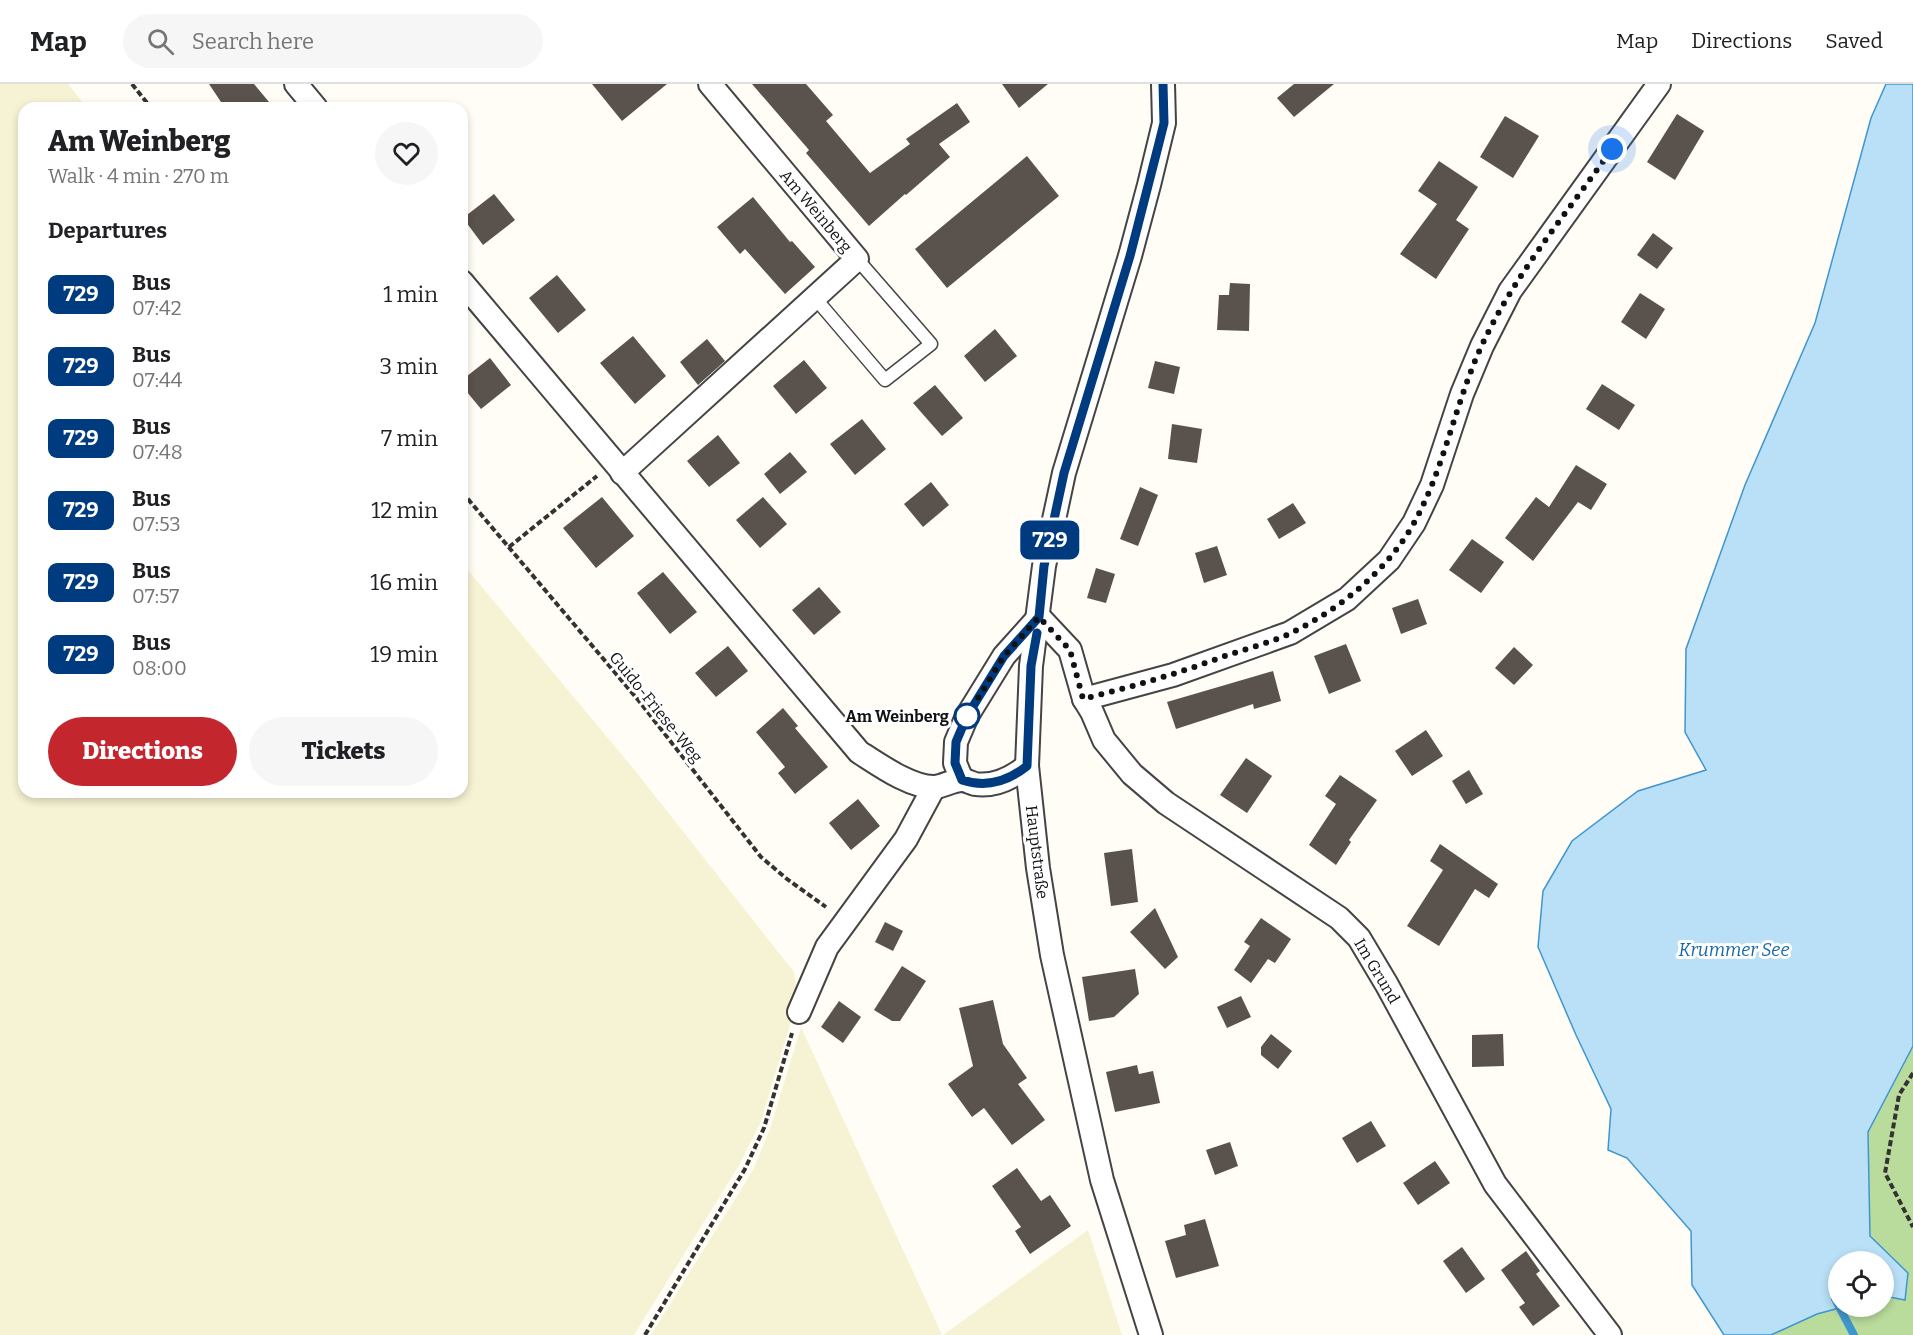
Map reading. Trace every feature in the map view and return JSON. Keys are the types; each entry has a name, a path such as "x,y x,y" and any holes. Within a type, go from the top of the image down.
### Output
{"street":[{"path":"296,84 311,102"},
{"name":"Am Weinberg","path":"618,468 857,260 710,84"},
{"name":"Hauptstraße","path":"1151,1335 1102,1180 1052,955 1038,868 1027,766 1031,666 1044,566 1064,473 1130,256 1164,123 1163,84"},
{"path":"1083,699 1173,675 1290,633 1347,599 1389,560 1414,523 1432,485 1462,394 1482,346 1510,291 1659,84"},
{"path":"468,289 859,752 888,771 934,787 962,780 975,784 995,783 1014,777 1027,766"},
{"path":"962,780 955,763 956,742 967,716 1004,656 1039,617"},
{"name":"Im Grund","path":"1039,617 1070,650 1083,699 1092,712 1104,740 1132,774 1166,803 1339,918 1359,938 1495,1184 1610,1335"},
{"path":"798,1012 827,947 906,839 934,787"}],"lane":[{"path":"815,298 885,380 931,344 857,260"}],"path":[{"path":"132,84 146,102"},
{"path":"509,547 618,468"},
{"name":"Guido-Friese-Weg","path":"468,499 639,701 761,857 826,907 850,916"},
{"path":"645,1335 746,1169 764,1128 798,1012"},
{"path":"1913,1073 1899,1095 1885,1173 1913,1227"}],"shaded area":[{"path":"0,84 68,84 82,102 18,102 18,798 468,798 468,570 633,768 794,972 797,990 796,1005 760,1124 738,1167 634,1335 0,1335"},
{"path":"801,1027 942,1335 651,1335 753,1170 770,1129"},
{"path":"1088,1230 1122,1335 943,1335"}],"green space":[{"path":"1913,1046 1913,1335 1771,1335 1828,1311 1828,1317 1894,1317 1894,1298 1905,1300 1908,1273 1894,1259 1894,1251 1885,1251 1870,1236 1868,1132"}],"water":[{"name":"Krummer See","path":"1886,84 1913,84 1913,1046 1868,1132 1870,1236 1885,1251 1828,1251 1828,1311 1771,1335 1724,1335 1692,1285 1691,1231 1627,1158 1608,1150 1611,1109 1538,947 1543,891 1572,841 1638,791 1706,770 1685,732 1686,649 1745,485 1815,323 1871,118"},
{"name":"Krummer See","path":"1894,1259 1908,1273 1905,1300 1894,1298"}],"building":[{"path":"209,84 254,84 269,102 221,102"},
{"path":"592,84 667,84 622,121"},
{"path":"752,84 806,84 833,115 826,121 870,173 910,144 906,139 957,103 970,122 939,144 950,157 869,226 806,153 809,150"},
{"path":"1002,84 1048,84 1019,108"},
{"path":"1294,84 1334,84 1294,117 1277,98"},
{"path":"1677,114 1704,131 1675,180 1647,162"},
{"path":"1505,116 1539,136 1513,178 1480,157"},
{"path":"1027,156 1059,196 947,288 915,249"},
{"path":"1439,161 1478,187 1456,220 1469,229 1436,279 1400,254 1437,204 1418,191"},
{"path":"494,194 515,220 483,245 468,225 468,214"},
{"path":"753,197 790,242 792,241 815,267 785,294 745,249 740,254 717,227"},
{"path":"1653,233 1673,248 1657,269 1637,255"},
{"path":"557,275 586,310 558,333 529,298"},
{"path":"1230,283 1250,284 1249,331 1217,330 1219,295 1229,295"},
{"path":"1640,293 1665,309 1646,339 1621,322"},
{"path":"995,329 1017,356 985,382 964,356"},
{"path":"633,336 666,376 635,404 600,363"},
{"path":"707,339 725,361 698,385 680,362"},
{"path":"490,358 511,385 481,409 468,393 468,375"},
{"path":"804,360 827,388 796,414 773,386"},
{"path":"1155,361 1180,367 1174,394 1148,388"},
{"path":"1602,384 1635,405 1619,430 1586,409"},
{"path":"935,385 963,418 942,436 913,403"},
{"path":"862,419 886,449 855,475 830,444"},
{"path":"1172,424 1202,429 1197,463 1168,459"},
{"path":"718,435 740,463 709,487 687,461"},
{"path":"790,452 807,472 780,494 764,474"},
{"path":"1576,465 1607,484 1591,510 1578,502 1533,561 1505,538 1536,497 1549,507"},
{"path":"931,482 949,505 923,527 904,504"},
{"path":"1140,487 1158,495 1138,546 1120,539"},
{"path":"602,497 634,536 596,568 563,528"},
{"path":"763,497 787,524 760,548 736,520"},
{"path":"1293,503 1306,523 1279,539 1267,519"},
{"path":"1472,539 1504,562 1481,593 1449,570"},
{"path":"1217,546 1227,575 1204,583 1195,553"},
{"path":"1096,568 1115,574 1106,603 1087,598"},
{"path":"663,572 697,612 670,634 637,593"},
{"path":"819,587 841,612 814,635 792,610"},
{"path":"1418,599 1427,624 1401,634 1392,608"},
{"path":"1346,644 1361,681 1329,694 1314,656"},
{"path":"728,646 748,671 716,697 695,673"},
{"path":"1514,647 1533,665 1514,685 1495,668"},
{"path":"1273,671 1281,701 1254,709 1253,704 1176,729 1167,702"},
{"path":"783,708 798,726 795,728 828,767 795,794 778,773 785,767 756,732"},
{"path":"1426,730 1443,756 1412,776 1395,751"},
{"path":"1246,758 1272,776 1247,813 1220,795"},
{"path":"1469,770 1483,794 1466,804 1452,781"},
{"path":"1340,775 1377,800 1349,840 1351,842 1336,865 1309,845 1336,804 1325,796"},
{"path":"858,799 880,826 851,850 829,823"},
{"path":"1440,844 1498,884 1489,898 1475,889 1439,946 1407,926 1443,870 1430,861"},
{"path":"1132,849 1138,902 1111,906 1104,853"},
{"path":"1155,908 1178,957 1165,969 1130,932"},
{"path":"1261,918 1291,939 1275,963 1268,959 1251,983 1234,970 1250,946 1244,942"},
{"path":"885,922 903,931 893,951 875,942"},
{"path":"902,966 926,981 900,1021 892,1021 874,1010"},
{"path":"1135,969 1139,994 1114,1017 1089,1021 1082,977"},
{"path":"1241,996 1251,1017 1227,1028 1217,1007"},
{"path":"993,1000 1003,1044 1027,1078 1018,1084 1045,1120 1012,1145 984,1108 972,1117 948,1084 973,1066 959,1008"},
{"path":"839,1001 861,1017 843,1043 821,1027"},
{"path":"1271,1034 1292,1051 1278,1069 1261,1055 1261,1047"},
{"path":"1503,1034 1504,1066 1472,1067 1472,1035"},
{"path":"1137,1065 1139,1074 1153,1071 1160,1103 1115,1112 1106,1072"},
{"path":"1371,1121 1386,1146 1357,1163 1342,1138"},
{"path":"1230,1142 1238,1166 1215,1175 1206,1150"},
{"path":"1435,1161 1450,1183 1418,1205 1403,1183"},
{"path":"1017,1168 1041,1201 1050,1195 1071,1226 1030,1254 1015,1231 1021,1227 992,1186"},
{"path":"1205,1219 1219,1266 1176,1278 1165,1241 1186,1235 1184,1225"},
{"path":"1462,1247 1485,1279 1466,1293 1443,1261"},
{"path":"1526,1251 1540,1271 1536,1274 1560,1306 1533,1326 1519,1307 1525,1303 1501,1270"}],"waterway":[{"path":"1844,1317 1854,1335"}],"bus line":[{"name":"729","path":"1037,633 1031,666 1027,766 1014,777 995,783 975,784 962,780 955,763 956,742 967,716 1004,656 1039,617 1044,566 1064,473 1130,256 1164,123 1163,84"}],"place":[{"name":"Am Weinberg","path":"967,716"}],"route":[{"path":"967,716 1004,656 1039,617 1070,650 1083,699 1173,675 1290,633 1347,599 1389,560 1414,523 1432,485 1462,394 1482,346 1510,291 1612,149"}]}
